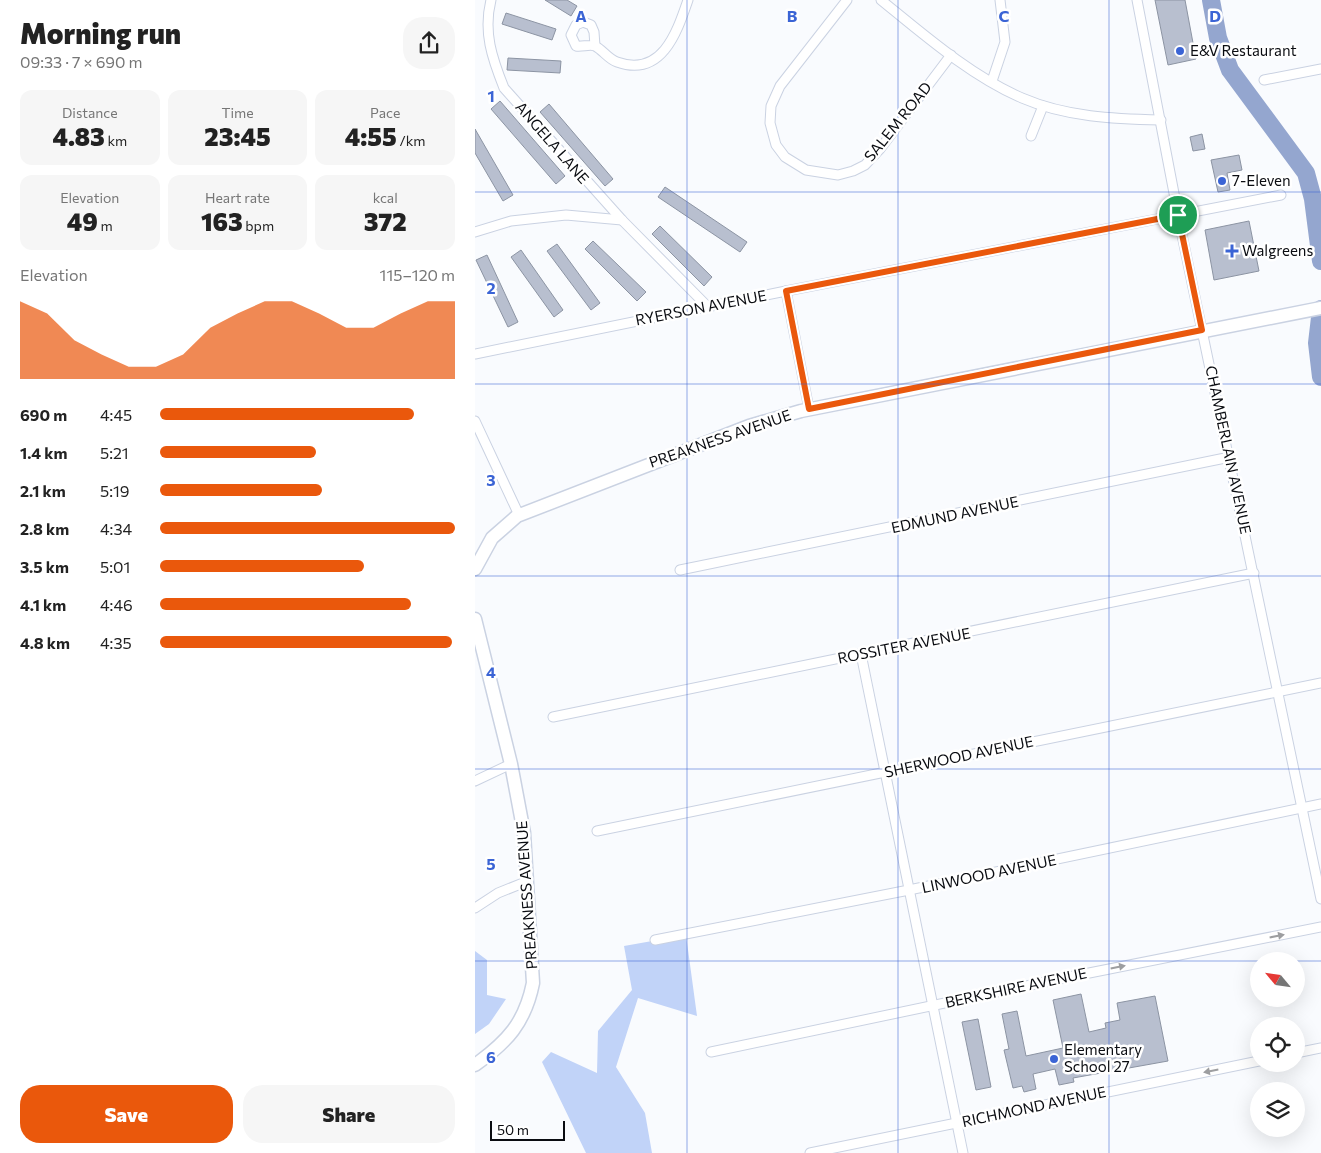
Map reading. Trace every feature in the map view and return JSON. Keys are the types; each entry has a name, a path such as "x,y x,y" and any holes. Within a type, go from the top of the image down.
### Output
{"main road":[{"name":"PREAKNESS AVENUE","path":"475,569 492,538 504,525 519,515 749,426 809,409 1315,309"},
{"name":"PREAKNESS AVENUE","path":"475,619 511,764 524,833 533,983 526,1013 514,1030 475,1065"}],"street":[{"name":"ANGELA LANE","path":"491,0 487,38 494,65 504,88 622,220 708,307"},
{"path":"595,46 619,62 638,64 659,56 665,51 676,34 688,0"},
{"name":"SALEM ROAD","path":"847,0 780,86 771,106 770,123 776,145 794,164 806,170 838,175 853,172 865,164 880,149 951,55"},
{"path":"881,0 951,55 1022,98 1043,106 1102,117 1161,120"},
{"path":"893,0 895,12"},
{"path":"992,81 1005,42 1000,0"},
{"name":"CHAMBERLAIN AVENUE","path":"1137,0 1178,215 1321,899"},
{"path":"1265,80 1321,69"},
{"path":"1031,136 1043,106"},
{"name":"RYERSON AVENUE","path":"475,354 786,291 1281,196"},
{"path":"475,232 511,221 566,215 622,220"},
{"path":"786,291 809,409"},
{"path":"475,421 519,515"},
{"name":"EDMUND AVENUE","path":"680,570 1230,457"},
{"name":"ROSSITER AVENUE","path":"553,717 1254,573"},
{"path":"861,654 963,1153"},
{"name":"SHERWOOD AVENUE","path":"597,831 1321,683"},
{"path":"475,782 511,764"},
{"name":"LINWOOD AVENUE","path":"655,940 909,890 1321,804"},
{"path":"475,908 498,893 528,881"},
{"name":"BERKSHIRE AVENUE","path":"711,1052 1321,927"},
{"path":"1305,1051 1321,1048"},
{"name":"RICHMOND AVENUE","path":"810,1153 1250,1063"}],"shaded area":[{"path":"686,935 697,1016 638,998 616,1067 645,1113 652,1153 586,1153 542,1062 551,1052 597,1073 598,1031 632,990 624,946"},
{"path":"475,951 487,960 487,995 506,999 489,1024 475,1034"}],"building":[{"path":"545,0 567,0 577,6 571,16"},
{"path":"1155,0 1185,0 1196,59 1168,65"},
{"path":"506,13 556,29 552,40 502,24"},
{"path":"508,58 561,61 560,73 507,70"},
{"path":"500,101 565,176 556,184 491,109"},
{"path":"549,104 613,179 605,186 540,112"},
{"path":"475,129 513,195 503,201 475,153"},
{"name":"7-Eleven","path":"1202,134 1205,149 1193,151 1190,137"},
{"name":"7-Eleven","path":"1239,155 1242,170 1227,173 1230,190 1218,192 1211,160"},
{"path":"665,187 747,242 740,252 658,197"},
{"name":"Walgreens","path":"1249,221 1259,271 1214,280 1205,230"},
{"path":"660,226 712,277 704,286 652,234"},
{"path":"593,241 646,292 637,301 585,249"},
{"path":"557,244 600,303 591,310 547,251"},
{"path":"521,250 563,310 554,317 511,257"},
{"path":"487,255 518,322 508,327 476,260"},
{"path":"1081,994 1089,1032 1106,1028 1105,1023 1120,1020 1117,1003 1155,996 1168,1061 1073,1078 1074,1082 1059,1085 1055,1069 1033,1074 1036,1089 1024,1092 1022,1086 1013,1088 1004,1050 1009,1049 1002,1014 1017,1011 1026,1056 1063,1048 1053,1000"},
{"path":"978,1019 991,1087 976,1090 962,1022"}],"waterway":[{"path":"1211,0 1218,38 1230,70 1306,173 1313,199 1321,261"},
{"path":"1321,309 1317,343 1321,377"}],"place":[{"name":"E&V Restaurant","path":"1180,51"},
{"name":"7-Eleven","path":"1222,181"},
{"name":"Walgreens","path":"1232,251"},
{"name":"Elementary School 27","path":"1054,1059"}],"route":[{"path":"1178,215 1202,330 809,409 786,291 1178,215"}]}
